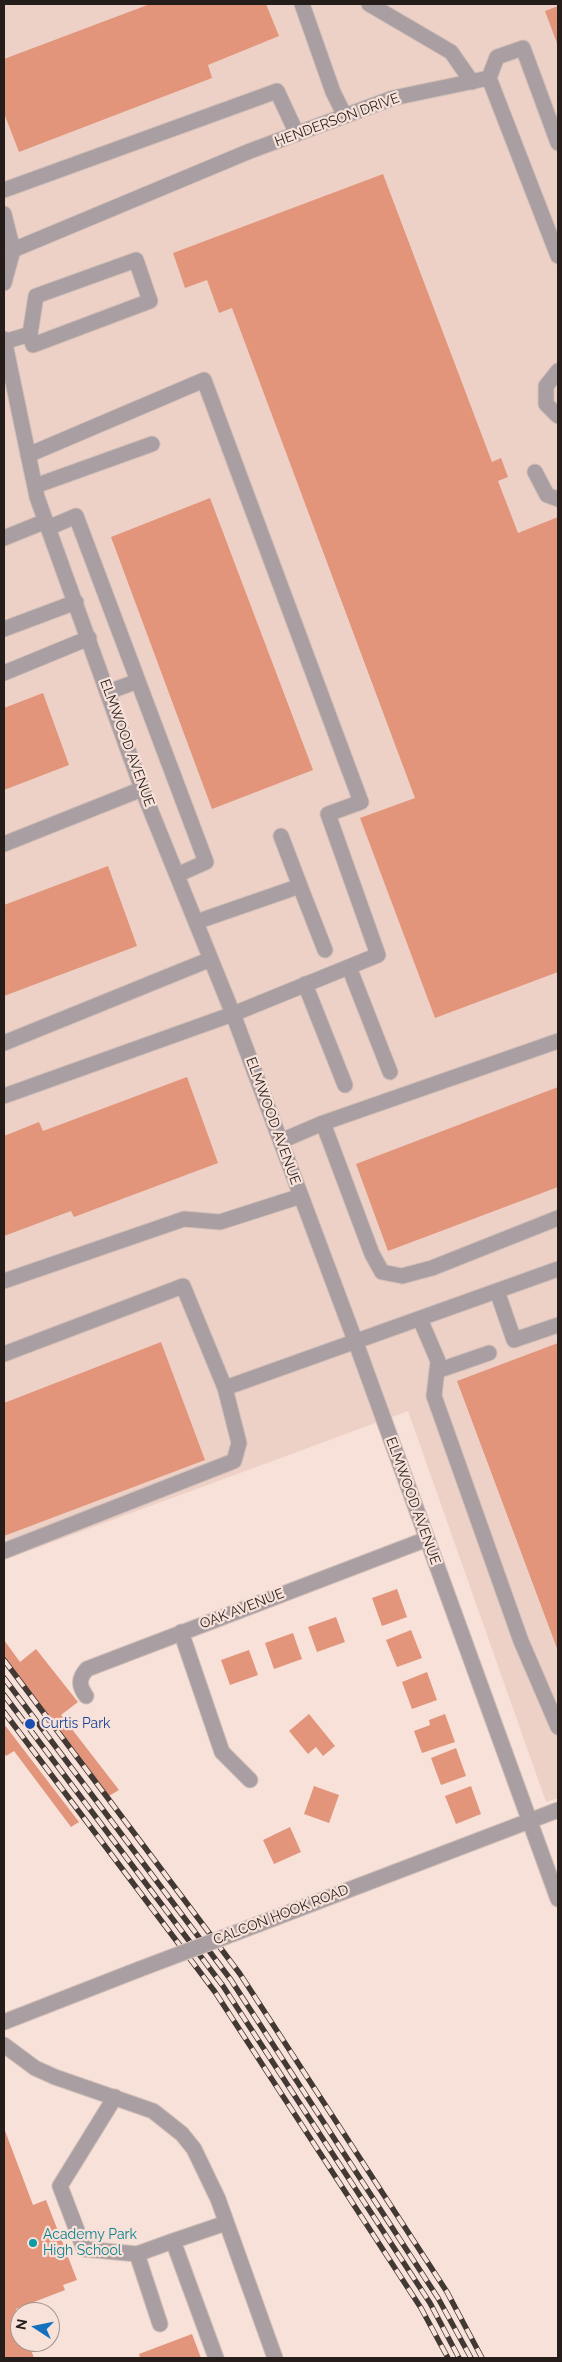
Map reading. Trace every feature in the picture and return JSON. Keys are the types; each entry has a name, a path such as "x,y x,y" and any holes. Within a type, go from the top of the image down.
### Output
{"street":[{"path":"302,4 334,92 345,116"},
{"path":"369,4 451,52 472,82"},
{"path":"558,143 523,48 497,57 489,78 558,256"},
{"name":"HENDERSON DRIVE","path":"13,250 297,134 393,98 489,78"},
{"path":"4,190 277,91 297,134"},
{"path":"4,214 13,250 4,283"},
{"path":"136,260 150,301 33,345 30,334 36,296 136,260"},
{"path":"4,340 30,334"},
{"name":"ELMWOOD AVENUE","path":"4,340 35,486 47,524 142,789 233,1014 281,1141 558,1899"},
{"path":"558,371 546,386 546,404 558,416"},
{"path":"4,1096 233,1014 378,955 328,814 361,802 204,380 28,455"},
{"path":"35,486 152,444"},
{"path":"534,472 547,495 558,500"},
{"path":"4,538 76,516 206,862 177,875"},
{"path":"4,629 76,602"},
{"path":"4,673 89,638"},
{"path":"108,692 138,681"},
{"path":"4,844 142,789"},
{"path":"281,836 325,950"},
{"path":"196,922 300,886"},
{"path":"4,1043 211,959"},
{"path":"349,967 390,1072"},
{"path":"305,984 345,1085"},
{"path":"281,1141 323,1123 558,1041"},
{"path":"323,1123 372,1254 382,1272 402,1276 432,1268 558,1218"},
{"path":"4,1281 184,1219 220,1222 301,1196"},
{"path":"225,1388 356,1343 558,1269"},
{"path":"4,1354 183,1286 225,1388 239,1443 234,1461 4,1551"},
{"path":"497,1291 514,1340 558,1325"},
{"path":"420,1319 438,1361 434,1396 521,1641 558,1727"},
{"path":"437,1371 489,1353"},
{"name":"OAK AVENUE","path":"86,1696 80,1682 87,1669 427,1539"},
{"path":"181,1632 222,1752 250,1780"},
{"name":"CALCON HOOK ROAD","path":"4,2022 558,1810"},
{"path":"4,2045 35,2068 55,2077 153,2111 182,2134 194,2149 218,2199 275,2358"},
{"path":"115,2097 60,2186 84,2249 137,2254 226,2223"},
{"path":"172,2241 216,2358"},
{"path":"137,2254 160,2324"}],"shaded area":[{"path":"4,4 558,4 558,1798 546,1802 408,1411 4,1560"}],"building":[{"path":"150,4 266,4 279,36 208,65 212,78 19,152 4,113 4,59"},
{"path":"558,6 558,46 545,11"},
{"path":"383,174 492,462 501,458 508,477 498,481 518,533 558,517 558,972 435,1018 360,818 415,798 232,308 219,313 207,280 185,288 173,253"},
{"path":"210,498 313,770 212,809 111,537"},
{"path":"43,693 69,765 4,790 4,708"},
{"path":"108,866 137,946 4,996 4,905"},
{"path":"187,1077 218,1163 74,1217 71,1211 4,1236 4,1136 39,1122 43,1131"},
{"path":"558,1087 558,1187 388,1251 356,1164"},
{"path":"161,1342 205,1460 4,1536 4,1403"},
{"path":"558,1343 558,1651 457,1381"},
{"path":"397,1589 407,1617 382,1626 372,1598"},
{"path":"336,1617 345,1642 317,1652 308,1627"},
{"path":"411,1630 422,1658 397,1667 386,1640"},
{"path":"293,1633 302,1659 274,1669 265,1643"},
{"path":"4,1640 20,1662 36,1649 78,1702 61,1715 119,1790 109,1796 4,1656"},
{"path":"249,1650 258,1675 230,1685 221,1660"},
{"path":"427,1672 437,1700 412,1709 402,1682"},
{"path":"309,1714 335,1746 323,1756 316,1747 308,1754 289,1731"},
{"path":"445,1714 455,1742 422,1753 414,1731 430,1725 429,1720"},
{"path":"4,1724 79,1822 71,1827 14,1751 6,1756 4,1752"},
{"path":"456,1748 466,1776 441,1785 431,1758"},
{"path":"314,1786 339,1795 329,1823 304,1814"},
{"path":"471,1786 481,1814 456,1824 445,1796"},
{"path":"290,1827 301,1852 274,1864 263,1840"},
{"name":"Academy Park High School","path":"4,2128 33,2205 46,2200 77,2280 63,2285 65,2290 34,2302 10,2302 10,2352 32,2352 34,2358 4,2358"},
{"path":"192,2334 201,2358 136,2358 140,2357 139,2354"}],"railway":[{"path":"4,1660 240,1974 447,2292 482,2358"},
{"path":"4,1678 231,1980 438,2298 471,2358"},
{"path":"4,1695 223,1986 430,2303 459,2358"},
{"path":"4,1712 215,1992 421,2308 448,2358"}],"place":[{"name":"Curtis Park","path":"30,1724"},
{"name":"Academy Park High School","path":"33,2243"}]}
